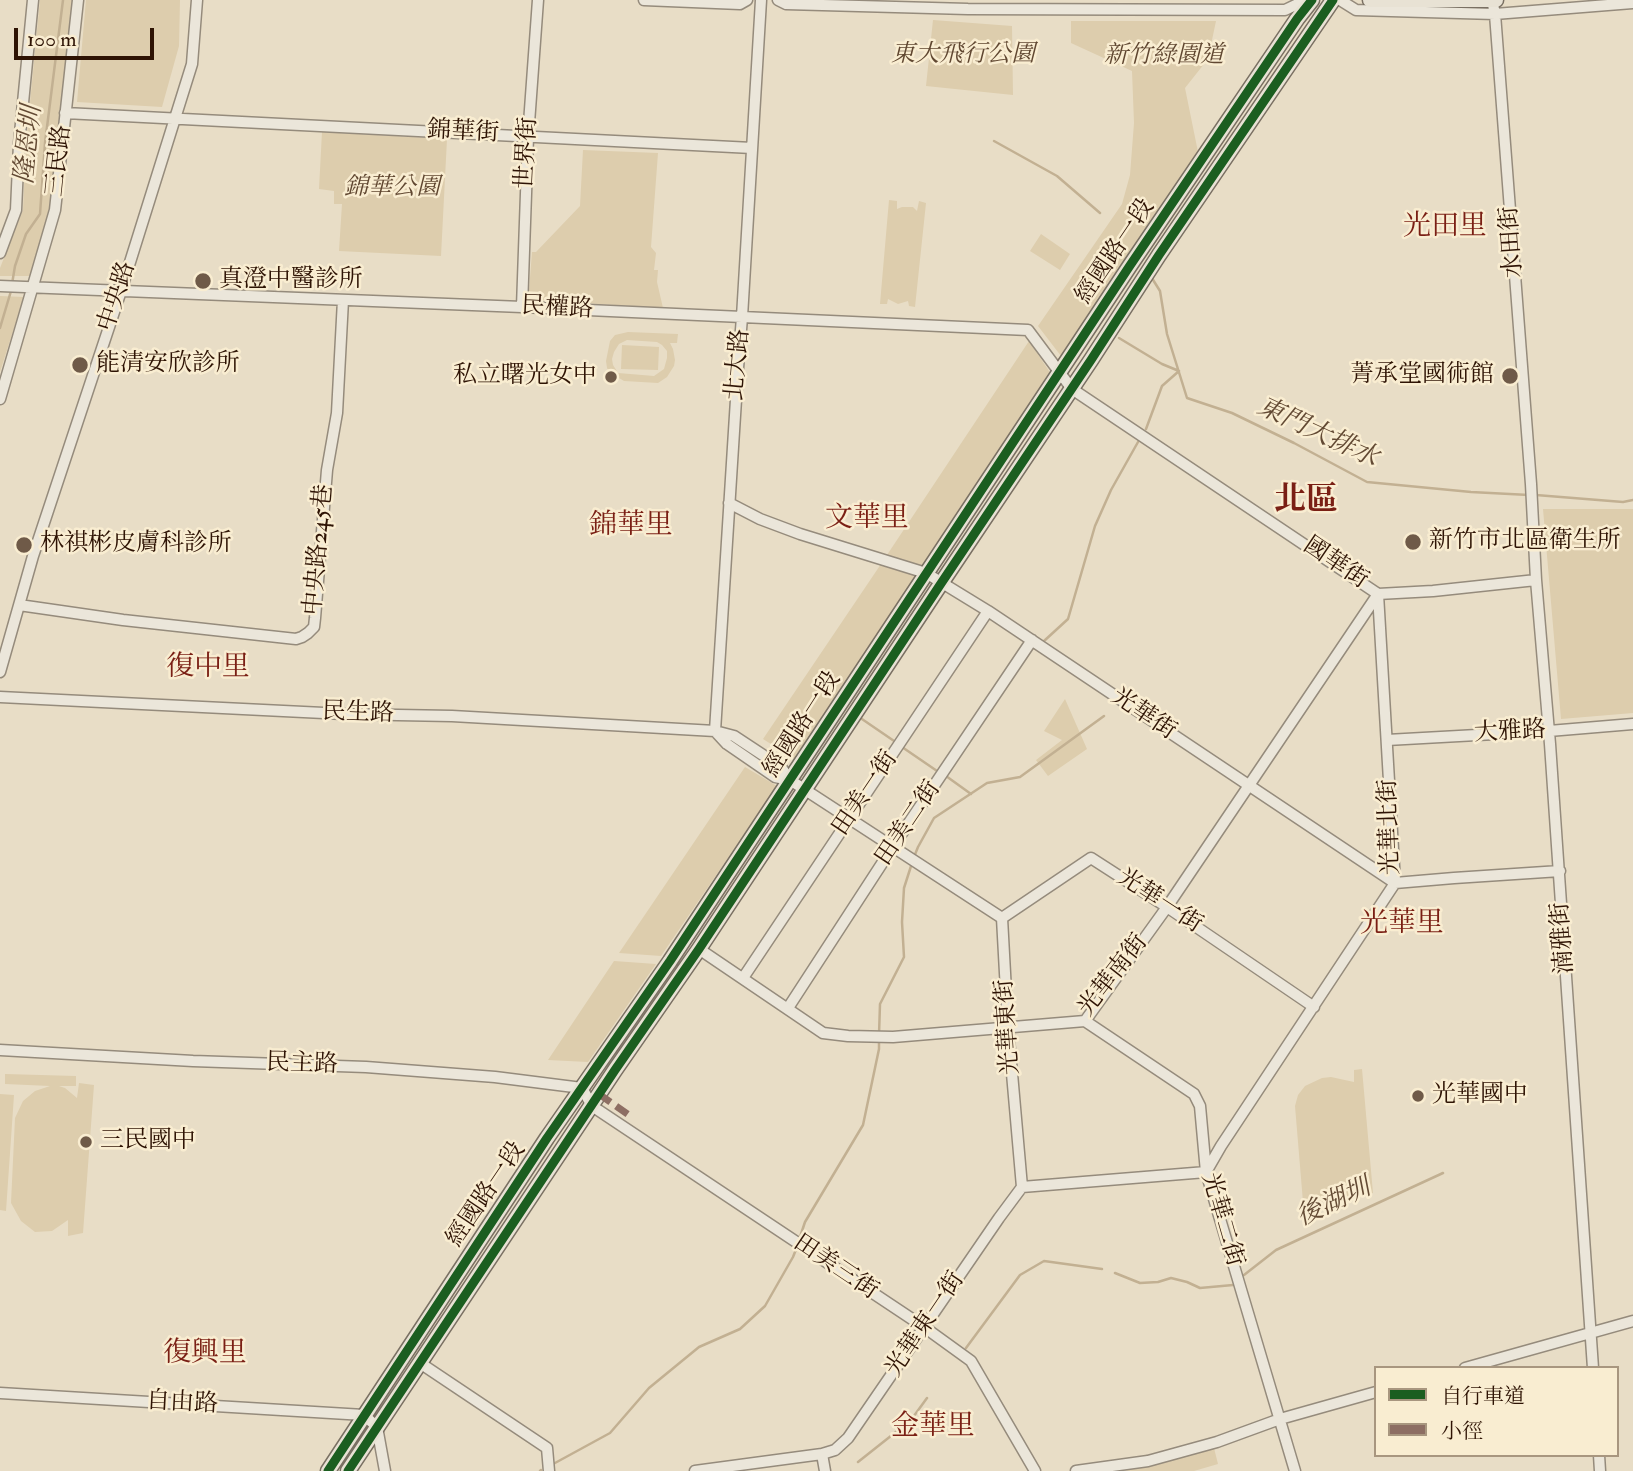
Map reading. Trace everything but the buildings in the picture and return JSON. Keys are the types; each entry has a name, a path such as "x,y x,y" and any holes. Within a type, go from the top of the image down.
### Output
{"main road":[{"name":"經國路一段","path":"328,1471 582,1088 670,961 1147,240 1312,0"},
{"name":"經國路一段","path":"348,1471 699,949 1143,279 1333,0"},
{"path":"1370,0 1494,3"}],"street":[{"name":"三民路","path":"0,253 16,210 19,144 33,0"},
{"name":"三民路","path":"0,398 55,211 78,0"},
{"name":"中央路","path":"0,672 33,556 121,291 192,64 197,0"},
{"name":"世界街","path":"522,307 528,136 538,0"},
{"path":"644,0 740,4 747,0"},
{"name":"北大路","path":"715,731 761,0"},
{"path":"778,0 786,5 968,9 1262,10 1284,10 1306,0"},
{"path":"1340,0 1356,10 1494,3 1633,3"},
{"name":"水田街","path":"1494,3 1532,509"},
{"name":"錦華街","path":"65,113 752,148"},
{"name":"民權路","path":"1,286 1028,330 1060,372"},
{"name":"中央路245巷","path":"19,605 122,620 296,639 308,633 316,618 327,470 337,413 343,300"},
{"name":"國華街","path":"1060,372 1072,389 1378,594 1536,580"},
{"name":"光華街","path":"729,503 760,519 800,534 926,573 942,582 1395,883"},
{"name":"湳雅街","path":"1532,509 1560,871 1593,1366"},
{"name":"光華北街","path":"1206,1172 1395,883 1378,594"},
{"name":"光華南街","path":"699,949 823,1033 892,1037 1085,1021 1167,907 1378,594"},
{"name":"田美一街","path":"743,978 988,611"},
{"name":"田美二街","path":"788,1009 1032,640"},
{"name":"民生路","path":"0,697 344,714 452,716 715,731"},
{"name":"大雅路","path":"1387,740 1633,724"},
{"path":"715,731 727,744 775,777 790,780 1002,918"},
{"name":"光華一街","path":"1002,918 1091,858 1314,1007"},
{"path":"1395,883 1560,871"},
{"name":"光華東街","path":"1002,918 1008,1028 1022,1187"},
{"name":"光華二街","path":"1085,1021 1195,1094 1199,1105 1206,1172 1295,1471"},
{"name":"民主路","path":"0,1050 366,1067 506,1078 582,1088"},
{"path":"582,1088 592,1106"},
{"name":"田美三街","path":"592,1106 925,1327 971,1361 1035,1471"},
{"path":"1022,1187 1206,1172"},
{"name":"光華東一街","path":"822,1454 835,1450 848,1438 1022,1187"},
{"path":"1472,1366 1633,1321"},
{"path":"420,1363 547,1448 549,1471"},
{"name":"自由路","path":"0,1393 364,1415"},
{"path":"1076,1471 1148,1461 1374,1393"},
{"path":"364,1415 377,1427 385,1471"},
{"path":"695,1471 822,1454 825,1471"}],"green space":[{"path":"40,0 75,0 65,108 49,209 30,276 0,276 0,268 23,210 26,144"},
{"path":"86,0 180,0 179,46 162,107 77,102"},
{"name":"東大飛行公園","path":"933,20 1012,26 1013,95 926,86"},
{"name":"新竹綠園道","path":"1071,21 1216,21 1208,59 1185,88 1198,152 1061,356 1038,326 1122,204 1130,175 1134,123 1132,71 1071,43"},
{"name":"錦華公園","path":"322,132 447,139 441,256 339,251 342,204 334,204 334,191 319,189"},
{"name":"私立曙光女中","path":"583,150 658,153 651,247 656,253 654,270 658,270 657,282 663,308 536,300 529,291 532,252 536,252 580,206"},
{"path":"889,200 897,201 897,209 913,207 917,211 919,201 926,203 915,307 909,306 908,301 898,304 888,299 887,304 880,304"},
{"path":"1041,234 1070,254 1060,270 1030,251"},
{"path":"0,296 24,297 0,372"},
{"path":"628,332 678,334 677,343 670,343 675,360 667,377 658,383 624,381 609,372 606,361 610,341 615,335","holes":["627,340 657,342 667,351 664,369 654,376 618,373 612,359 619,344"]},
{"path":"1029,341 1053,377 923,567 887,555"},
{"path":"622,345 659,347 658,370 621,369"},
{"path":"1543,509 1633,509 1633,713 1561,719"},
{"path":"881,564 917,576 796,760 763,739"},
{"path":"1065,699 1087,749 1048,776 1036,760 1062,740 1044,731"},
{"path":"745,767 777,786 661,956 619,953"},
{"path":"614,961 656,964 588,1062 548,1060"},
{"path":"1362,1069 1373,1193 1365,1194 1364,1190 1350,1201 1337,1205 1313,1197 1313,1201 1303,1202 1295,1106 1298,1095 1305,1086 1322,1078 1331,1077 1354,1082 1354,1070"},
{"path":"5,1074 76,1076 76,1086 59,1086 77,1098 79,1083 94,1085 83,1233 68,1236 68,1220 52,1231 35,1232 21,1221 11,1203 15,1118 23,1101 35,1091 50,1086 5,1084"},
{"path":"0,1094 14,1095 6,1211 0,1210"},
{"path":"1214,1448 1218,1464 1194,1471 1105,1471"}],"waterway":[{"name":"隆恩圳","path":"12,284 26,234 40,214 45,143 63,0"},
{"name":"東門大排水","path":"994,141 1057,176 1100,213"},
{"name":"東門大排水","path":"1150,275 1160,291 1167,334 1187,398 1232,413 1367,482 1529,495"},
{"name":"隆恩圳","path":"0,328 11,291"},
{"name":"東門大排水","path":"1119,338 1179,371 1162,386 1146,429"},
{"path":"1044,641 1068,619 1095,526 1111,490 1138,442"},
{"name":"東門大排水","path":"1536,495 1623,502 1633,500"},
{"path":"914,857 934,818 987,783 1020,777 1104,716"},
{"path":"859,717 897,743"},
{"path":"902,747 940,773"},
{"path":"946,776 971,794"},
{"path":"879,1035 880,1004 904,957 904,888 912,863"},
{"path":"799,1240 805,1222 863,1125 879,1042"},
{"name":"後湖圳","path":"1244,1275 1276,1250 1443,1173"},
{"path":"555,1463 610,1433 649,1388 699,1347 740,1329 765,1306 797,1247"},
{"name":"後湖圳","path":"966,1348 1020,1275 1044,1261 1102,1269"},
{"name":"後湖圳","path":"1115,1273 1140,1283 1171,1278 1200,1288 1233,1285"},
{"name":"後湖圳","path":"858,1462 911,1420 927,1398"}],"marked path":[{"path":"599,1094 633,1118"}],"cycle path":[{"path":"328,1471 547,1138 670,961 1129,267 1312,0"},
{"path":"348,1471 615,1070 699,949 1159,255 1333,0"}],"place":[{"name":"真澄中醫診所","path":"203,281"},
{"name":"能清安欣診所","path":"80,365"},
{"name":"菁承堂國術館","path":"1510,376"},
{"name":"私立曙光女中","path":"611,377"},
{"name":"新竹市北區衛生所","path":"1413,542"},
{"name":"林祺彬皮膚科診所","path":"24,545"},
{"name":"光華國中","path":"1418,1096"},
{"name":"三民國中","path":"86,1142"}],"district":[{"name":"光田里","path":"1445,228"},
{"name":"北區","path":"1306,502"},
{"name":"文華里","path":"867,520"},
{"name":"錦華里","path":"631,527"},
{"name":"復中里","path":"208,669"},
{"name":"光華里","path":"1402,925"},
{"name":"復興里","path":"205,1355"},
{"name":"金華里","path":"933,1428"}]}
